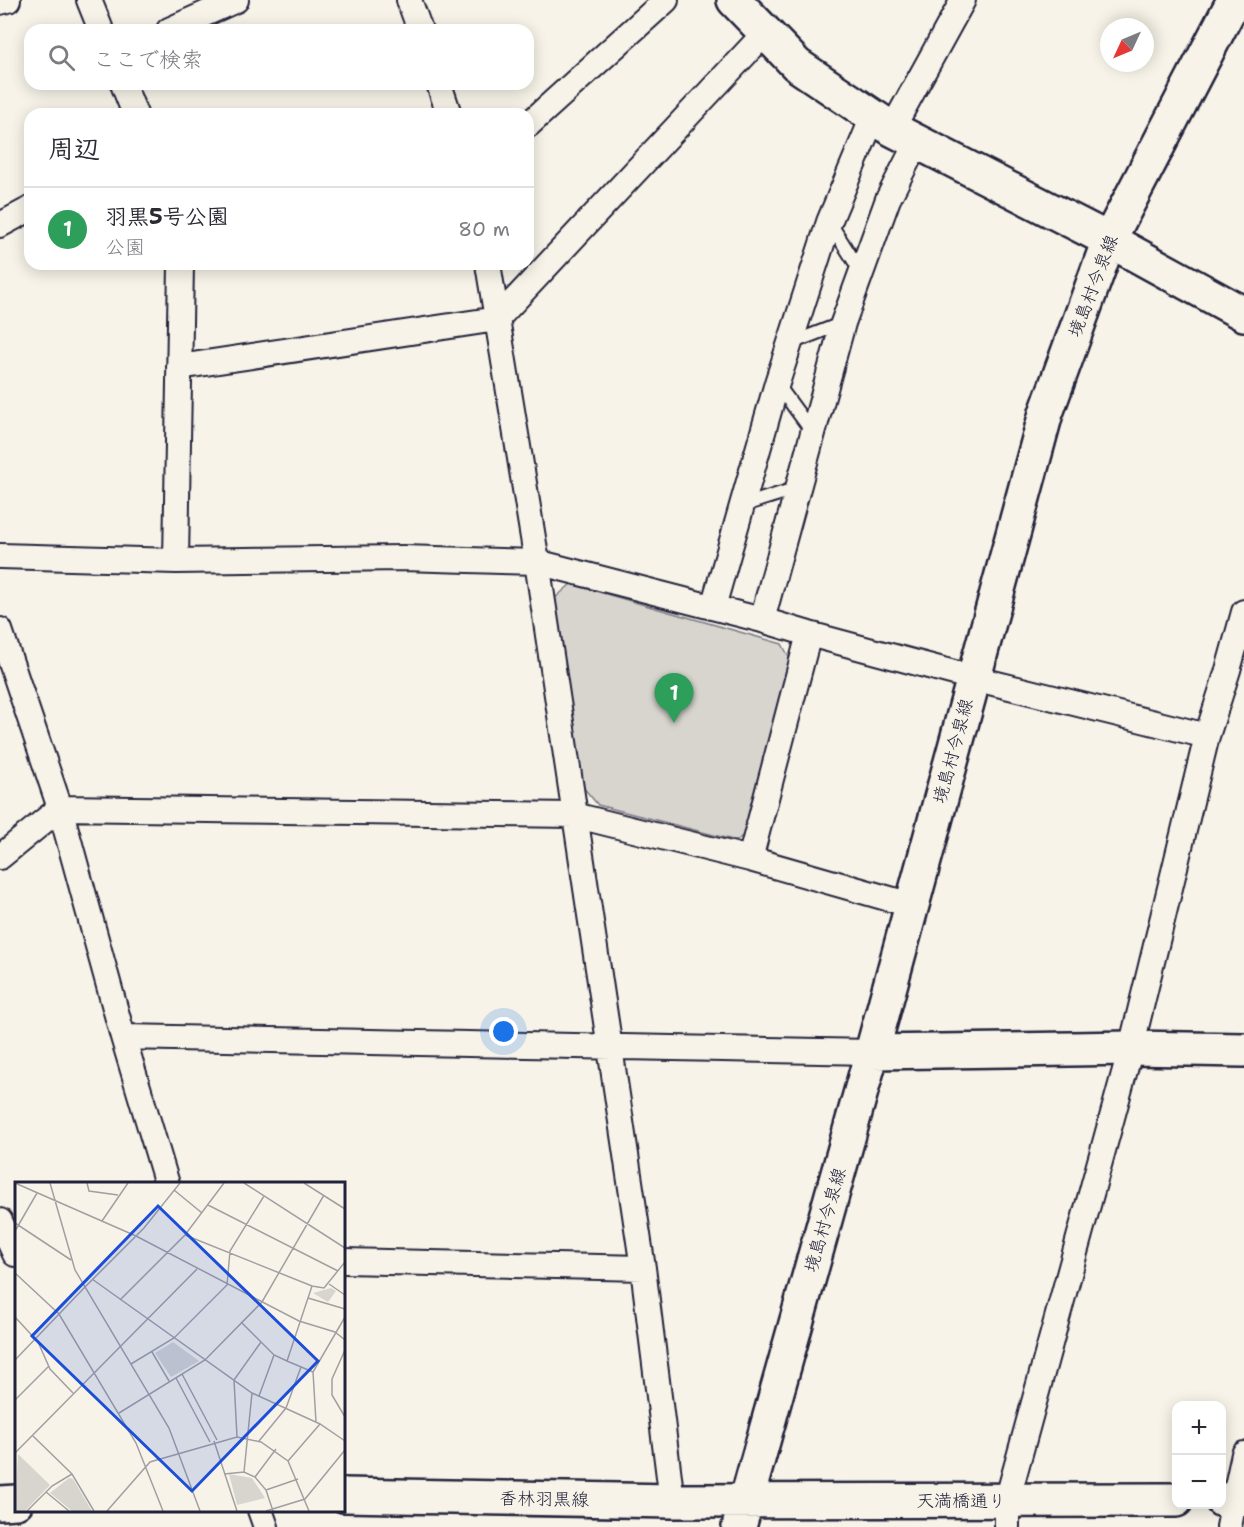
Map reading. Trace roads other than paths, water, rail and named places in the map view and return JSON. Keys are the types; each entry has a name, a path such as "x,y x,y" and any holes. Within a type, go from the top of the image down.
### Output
{"main road":[{"path":"734,0 796,65 894,130 1109,240 1244,314"},
{"name":"境島村今泉線","path":"742,1514 872,1052 1046,413 1109,240 1234,0"},
{"path":"872,1052 1131,1048 1244,1050"},
{"name":"香林羽黒線","path":"345,1495 672,1501 742,1514"},
{"name":"天満橋通り","path":"742,1514 1007,1514 1172,1500"},
{"path":"0,1503 15,1502"}],"street":[{"path":"0,2 8,0"},
{"path":"89,0 99,24"},
{"path":"182,24 236,0"},
{"path":"409,0 418,24"},
{"path":"534,120 666,0"},
{"path":"713,607 789,344 829,222 894,130 963,0"},
{"path":"179,367 497,319 765,33"},
{"path":"125,90 133,108"},
{"path":"441,90 447,108"},
{"path":"762,620 843,323 888,199 894,130"},
{"path":"0,225 24,212"},
{"path":"176,561 181,270"},
{"path":"489,270 537,562 643,1268 672,1501"},
{"path":"0,556 176,561 404,558 537,562 973,678 1207,736"},
{"path":"1007,1514 1131,1048 1207,736 1244,612"},
{"path":"0,630 60,808 166,1182"},
{"path":"750,859 809,634"},
{"path":"0,857 60,808 574,815 750,859 911,905"},
{"path":"123,1036 872,1052"},
{"path":"0,1221 10,1254"},
{"path":"345,1261 643,1268"},
{"path":"1232,1506 1244,1454"},
{"path":"261,1512 266,1527"}],"lane":[{"path":"829,222 861,273"},
{"path":"789,344 843,323"},
{"path":"777,384 813,433"},
{"path":"741,506 798,488"}],"place":[{"name":"羽黒5号公園","path":"674,723"}]}
